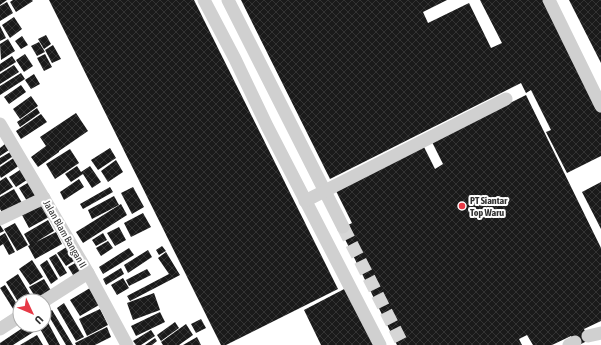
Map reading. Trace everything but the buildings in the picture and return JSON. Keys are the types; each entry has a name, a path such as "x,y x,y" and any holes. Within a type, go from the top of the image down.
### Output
{"street":[{"path":"204,0 235,59 305,201 380,345"},
{"path":"228,0 343,227"},
{"path":"549,0 601,106"},
{"path":"235,59 254,51"},
{"path":"305,201 506,100"},
{"name":"Jalan Blam Bangan II","path":"0,124 88,273 127,345"},
{"path":"0,219 44,198"},
{"path":"52,296 88,273"},
{"path":"0,329 12,321"},
{"path":"588,336 601,333"}],"tunnel":[{"path":"343,227 403,345"}],"place":[{"name":"PT Siantar Top Waru","path":"462,206"}]}
